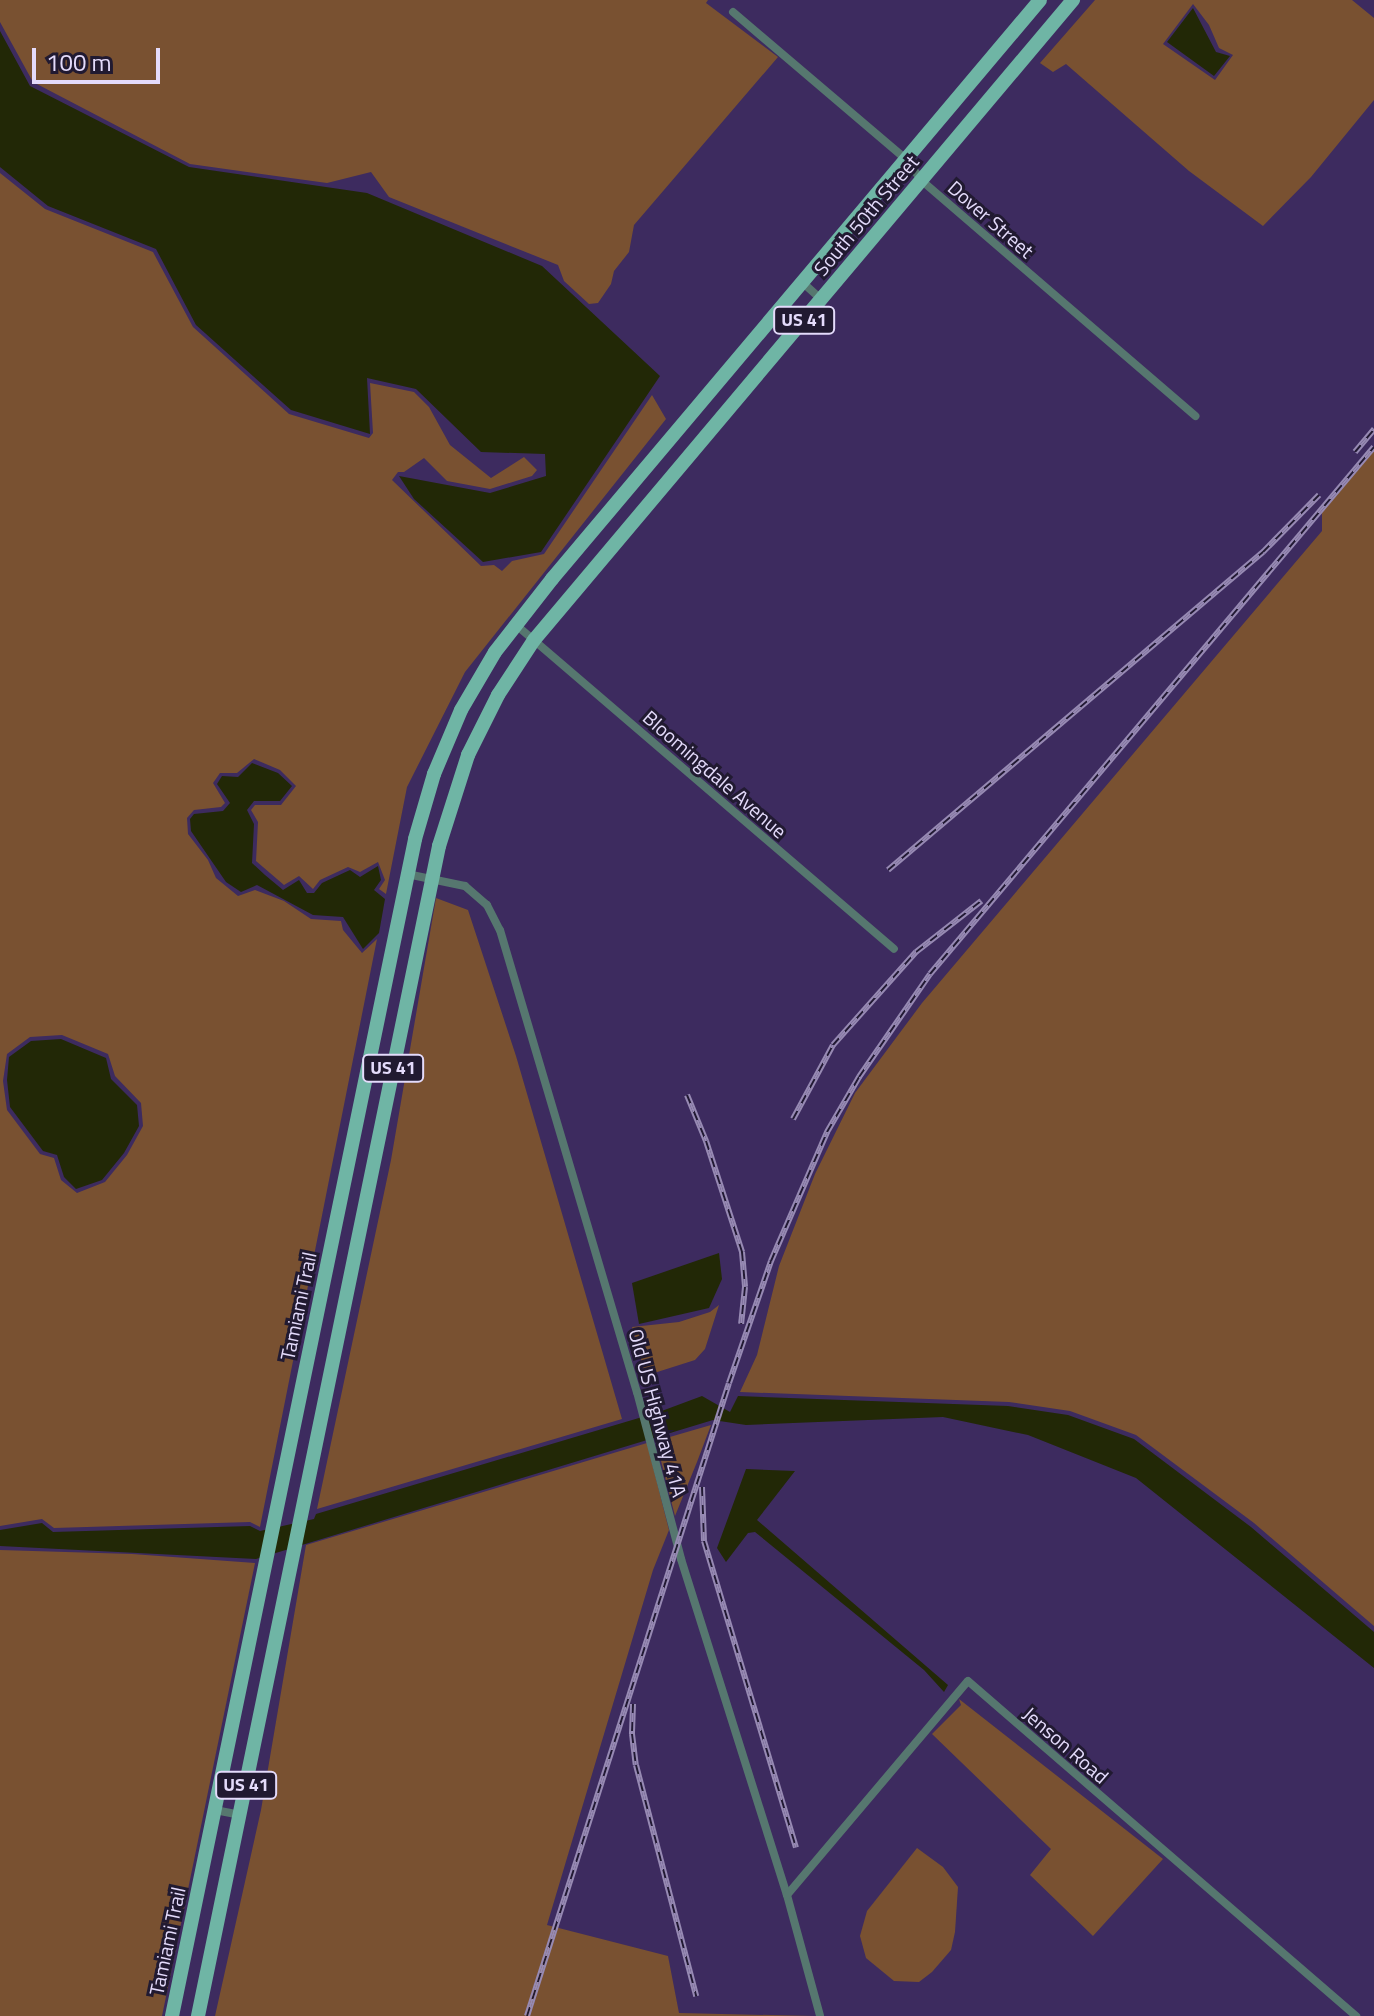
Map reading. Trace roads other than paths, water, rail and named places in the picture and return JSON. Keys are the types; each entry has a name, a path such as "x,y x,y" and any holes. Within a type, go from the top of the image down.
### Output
{"main road":[{"name":"South 50th Street","path":"515,624 1040,0"},
{"name":"South 50th Street","path":"534,640 1073,0"},
{"name":"Tamiami Trail","path":"172,2016 423,807 451,732 476,682 515,624"},
{"name":"US 41","path":"198,2016 447,815 468,755 498,695 534,640"}],"street":[{"name":"Dover Street","path":"733,12 906,159 921,180 1195,416"},
{"path":"802,282 821,299"},
{"name":"Bloomingdale Avenue","path":"515,624 894,949"},
{"name":"Old US Highway 41A","path":"407,874 465,886 487,905 500,930 643,1412 681,1559 787,1895 820,2016"},
{"name":"Jenson Road","path":"787,1895 968,1681 1356,2016"},
{"path":"215,1810 240,1815"}],"railway":[{"path":"1355,452 1374,429"},
{"path":"527,2016 729,1383 771,1261 827,1132 859,1077 930,974 1374,447"},
{"path":"888,870 1263,552 1319,495"},
{"path":"793,1119 833,1045 916,952 981,901"},
{"path":"687,1095 706,1141 742,1252 745,1287 741,1324"},
{"path":"702,1487 704,1541 796,1848"},
{"path":"633,1704 632,1734 636,1765 696,1996"}]}
